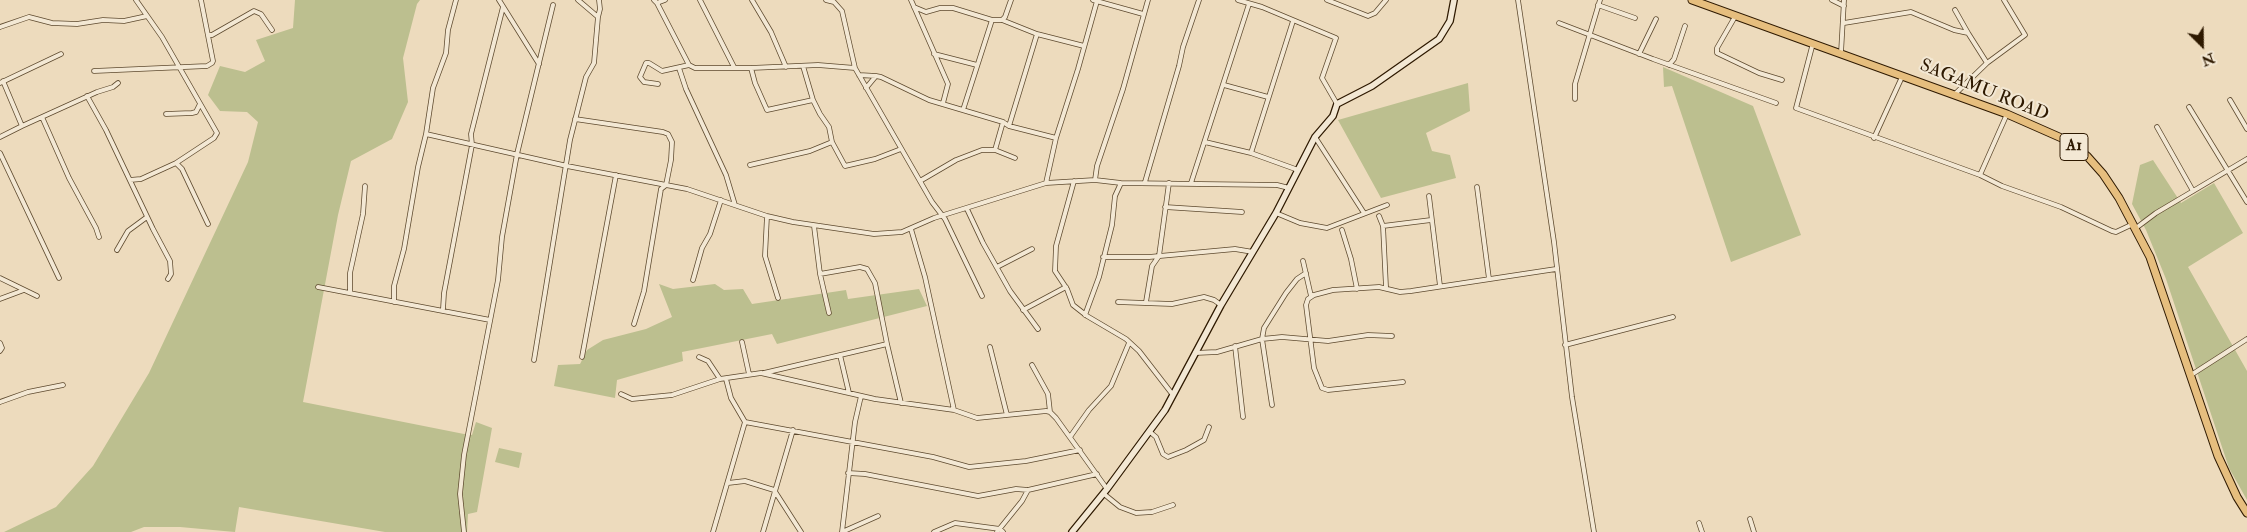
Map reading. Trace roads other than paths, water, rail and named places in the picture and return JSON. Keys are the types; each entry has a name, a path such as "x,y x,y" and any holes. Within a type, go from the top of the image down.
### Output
{"highway":[{"name":"SAGAMU ROAD","path":"1693,0 2007,114 2066,140 2087,156 2103,174 2135,226 2164,293 2218,456 2237,497 2247,513"}],"street":[{"path":"130,180 141,179 176,163 216,135 162,37 136,0"},
{"path":"94,71 207,66 212,64 202,0"},
{"path":"394,302 394,286 404,249 433,88 446,53 448,30 456,0"},
{"path":"499,0 539,64"},
{"path":"578,0 598,17"},
{"path":"534,360 575,118 586,77 594,63 600,9 599,0"},
{"path":"665,0 655,1 689,65 695,68 818,65 855,68"},
{"path":"700,0 734,67"},
{"path":"752,0 771,32 786,67"},
{"path":"826,0 840,7"},
{"path":"840,0 840,7 855,68 920,181 949,226 982,296"},
{"path":"911,0 948,84 943,103"},
{"path":"1004,19 1011,0"},
{"path":"1095,180 1097,166 1123,89 1148,0"},
{"path":"1146,182 1183,47 1199,0"},
{"path":"1238,0 1336,38 1322,78 1337,104"},
{"path":"1328,0 1368,16 1375,13 1386,0"},
{"path":"1072,532 1150,432 1173,395 1221,305 1276,213 1315,137 1333,116 1337,104 1372,86 1439,39 1450,21 1454,0"},
{"path":"1518,0 1565,345 1594,532"},
{"path":"1832,0 1844,6"},
{"path":"1841,53 1844,0"},
{"path":"1955,94 1987,63 2024,35 2004,0"},
{"path":"1046,183 1056,138 1084,46 1095,1 1143,14"},
{"path":"1575,99 1575,84 1591,36 1599,2 1635,18"},
{"path":"1191,183 1249,4"},
{"path":"464,532 460,494 464,456 498,280 502,237 517,154 553,5"},
{"path":"443,309 444,292 472,144 470,134 503,7"},
{"path":"914,7 926,12 946,7 992,20 1004,19 1037,34 1084,46"},
{"path":"1956,10 1987,63"},
{"path":"207,34 208,36 212,35 254,11 261,14 272,30"},
{"path":"922,23 926,12"},
{"path":"1844,23 1911,12 1954,30 1968,33"},
{"path":"1736,15 1717,48 1717,53 1759,73 1782,80"},
{"path":"0,27 29,17 52,23 77,24 103,20 124,21 147,16"},
{"path":"1639,54 1656,19"},
{"path":"964,110 992,20"},
{"path":"1251,152 1293,21"},
{"path":"1559,23 1776,103"},
{"path":"1670,65 1674,59 1685,26"},
{"path":"1009,126 1037,34"},
{"path":"1813,43 1796,108 1874,138 1980,175 2002,186 2061,207 2087,222 2114,232 2135,226 2247,159"},
{"path":"22,126 1,82 61,54"},
{"path":"934,54 977,65"},
{"path":"938,62 942,56"},
{"path":"726,67 729,57"},
{"path":"658,84 644,82 640,77 646,63 662,71 689,65"},
{"path":"803,66 813,100 829,127 832,142 844,165 875,160 901,149"},
{"path":"679,68 686,89 726,175 735,205"},
{"path":"751,68 755,83 767,110 813,100"},
{"path":"859,74 886,79 928,100 1003,122 1009,126 1056,138"},
{"path":"1874,138 1903,75"},
{"path":"866,88 876,76"},
{"path":"0,137 87,96 113,88 118,83"},
{"path":"1224,85 1268,98"},
{"path":"87,96 170,261 171,274 168,278"},
{"path":"2230,100 2247,129"},
{"path":"166,114 196,112 200,104"},
{"path":"2189,107 2247,202"},
{"path":"1980,175 2007,114"},
{"path":"42,117 69,178 99,237"},
{"path":"575,118 668,134 672,146 666,185 661,189 644,292 634,324"},
{"path":"995,150 1003,122"},
{"path":"2157,128 2193,191"},
{"path":"426,134 567,166 666,185 721,200 767,216 814,226 874,234 896,233 911,229 942,216 1046,183 1095,180 1121,183 1277,184 1288,188"},
{"path":"1315,137 1364,213"},
{"path":"750,165 810,151 832,142"},
{"path":"1205,142 1251,152 1298,170"},
{"path":"920,181 956,160 982,150 995,150 1014,158"},
{"path":"0,153 59,278"},
{"path":"176,163 182,169 208,224"},
{"path":"582,357 616,175"},
{"path":"1074,181 1055,254 1055,271 1066,287 1074,305 1085,315 1126,339 1139,351 1173,395"},
{"path":"1085,315 1096,289 1114,217 1115,196 1121,183"},
{"path":"1146,302 1152,266 1159,256 1169,183"},
{"path":"350,292 350,273 363,214 365,186"},
{"path":"1477,187 1489,279"},
{"path":"1429,196 1440,286"},
{"path":"693,280 702,248 710,234 721,200"},
{"path":"1276,213 1320,228 1332,227 1387,205"},
{"path":"1165,207 1242,212"},
{"path":"967,209 997,267 1023,310 1038,329"},
{"path":"767,216 765,256 778,298"},
{"path":"1379,216 1383,226 1386,287"},
{"path":"117,250 128,232 148,217"},
{"path":"1383,226 1431,220"},
{"path":"814,226 820,274 829,313"},
{"path":"911,229 925,277 954,410"},
{"path":"1342,230 1351,259 1356,289"},
{"path":"997,267 1032,249"},
{"path":"1103,257 1159,256 1235,249 1253,252"},
{"path":"1303,262 1311,296 1306,305 1314,368 1320,385 1325,389 1403,382"},
{"path":"820,274 860,267 867,269 875,283 900,403"},
{"path":"1311,296 1333,290 1386,287 1400,292 1556,270"},
{"path":"1272,405 1262,339 1266,323 1292,286 1306,274"},
{"path":"1,278 37,296"},
{"path":"318,287 394,302 443,309 490,320"},
{"path":"1023,310 1066,287"},
{"path":"0,299 24,290"},
{"path":"1118,302 1172,304 1204,297 1214,300 1221,305"},
{"path":"1565,345 1673,318"},
{"path":"1195,353 1209,353 1262,339 1282,336 1328,341 1368,335 1392,336"},
{"path":"2191,375 2247,338"},
{"path":"742,342 749,374"},
{"path":"0,343 2,348 0,351"},
{"path":"1070,437 1089,410 1111,386 1129,343"},
{"path":"621,394 632,399 672,395 720,379 761,373 888,344"},
{"path":"1235,346 1244,417"},
{"path":"990,347 1008,415"},
{"path":"840,355 849,393"},
{"path":"699,357 708,361 720,379"},
{"path":"1032,365 1048,394 1050,412 1097,474 1105,491 1120,507 1136,513 1152,512 1173,505"},
{"path":"761,373 861,396 954,410 977,418 1028,411 1050,412"},
{"path":"713,532 745,422 731,398 726,379"},
{"path":"0,402 28,392 63,385"},
{"path":"861,396 852,441 842,532 878,516"},
{"path":"745,422 933,457 969,467 1026,461 1080,450"},
{"path":"1150,432 1156,437 1163,454 1168,457 1204,440 1210,427"},
{"path":"763,532 793,430"},
{"path":"848,473 949,489 970,495 1016,489 1028,490 1097,474"},
{"path":"728,483 745,481 774,490 801,532"},
{"path":"934,532 955,523 1000,531 1028,490"},
{"path":"1750,519 1754,532"},
{"path":"1699,523 1702,532"}]}
